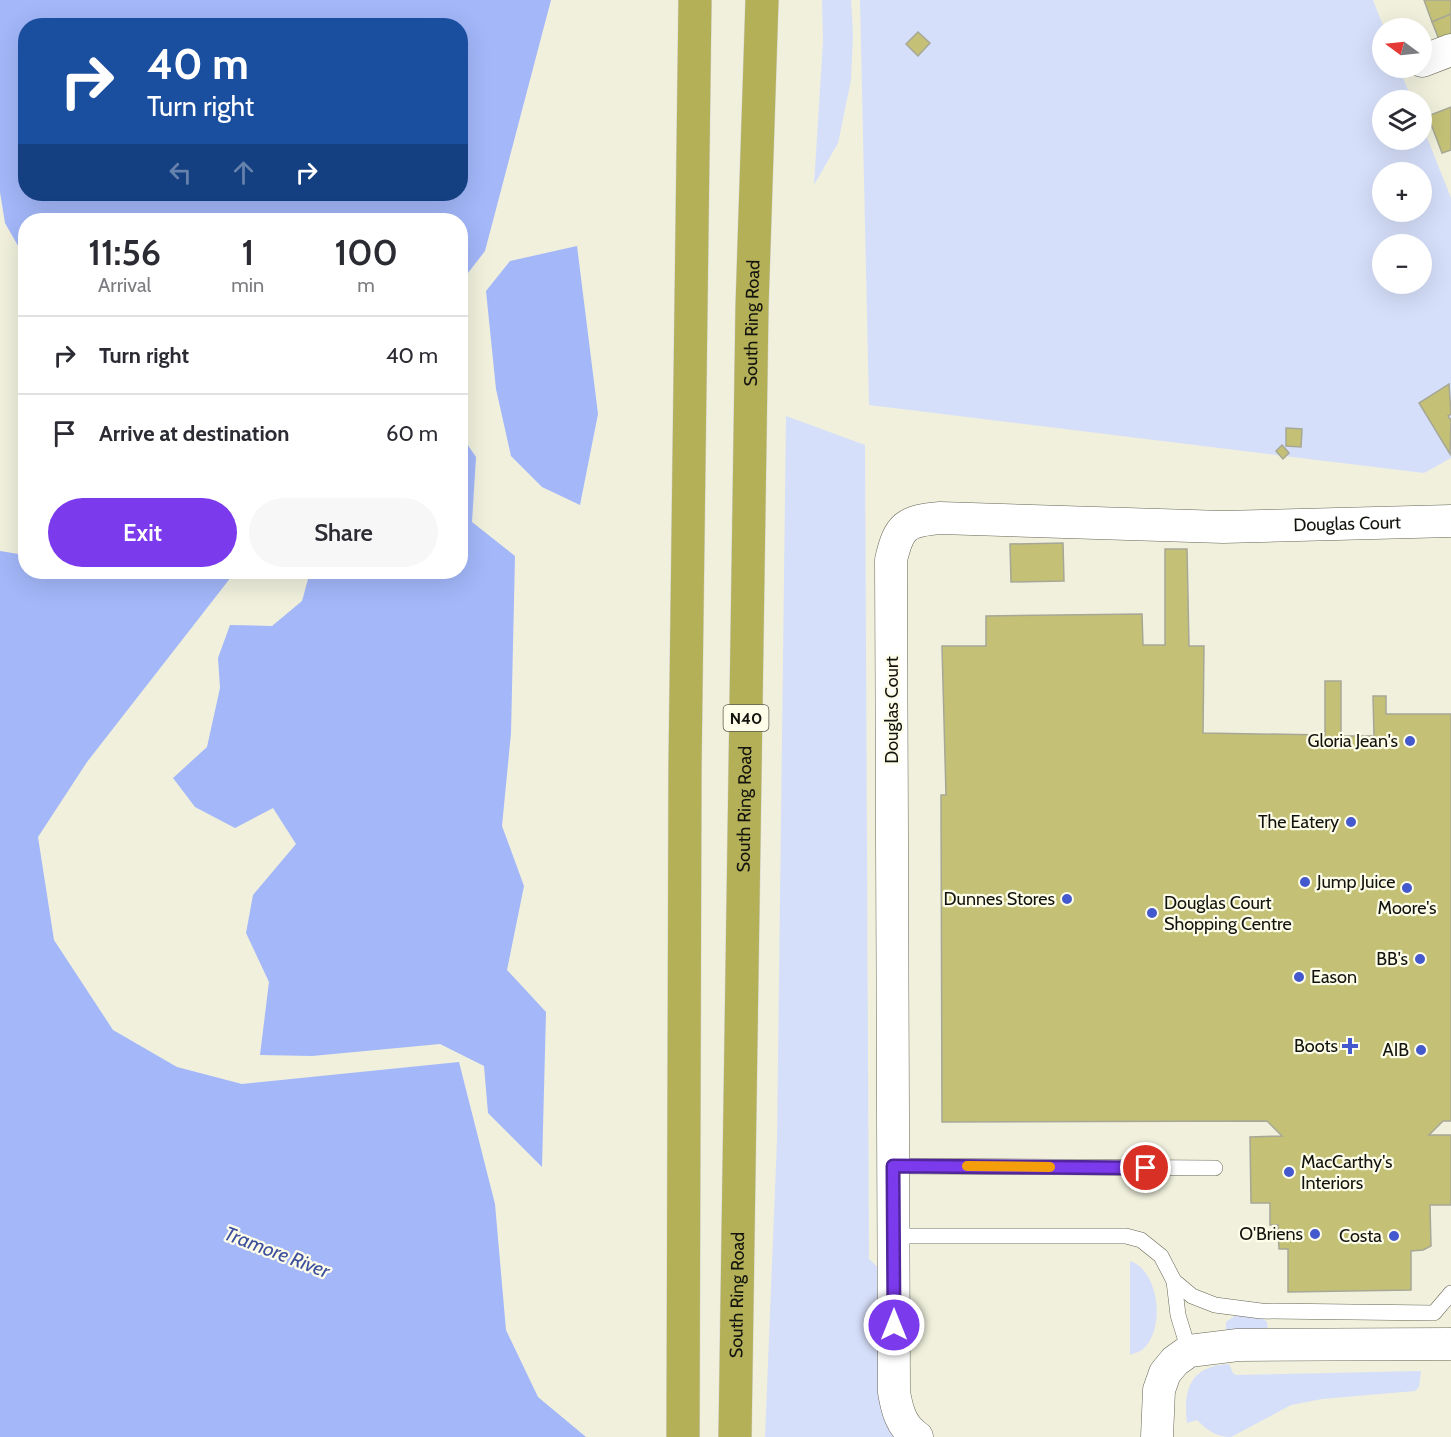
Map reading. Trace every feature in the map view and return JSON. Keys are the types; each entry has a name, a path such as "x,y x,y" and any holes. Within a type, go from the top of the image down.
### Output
{"highway":[{"path":"683,1437 685,767 695,0"},
{"name":"South Ring Road","path":"735,1437 751,318 762,0"}],"street":[{"path":"1432,57 1451,50"},
{"path":"1415,520 1451,505"},
{"name":"Douglas Court","path":"917,1437 910,1432 898,1414 894,1392 891,560 900,533 906,526 916,521 940,518 1223,527 1451,520"},
{"path":"1157,1437 1159,1390 1165,1373 1175,1361 1189,1351 1238,1345 1451,1344"}],"lane":[{"path":"893,1166 1215,1168"},
{"path":"894,1236 1126,1236 1140,1240 1161,1256 1174,1281 1178,1315 1189,1351"},
{"path":"1174,1281 1202,1301 1228,1308 1261,1311 1434,1313 1451,1293"}],"shaded area":[{"path":"822,0 851,0 853,33 851,80 838,143 814,185 823,41"},
{"path":"860,0 1373,0 1380,18 1372,18 1372,78 1403,78 1408,90 1372,90 1372,150 1432,150 1451,198 1451,458 1424,473 869,405"},
{"path":"786,416 865,445 869,1259 885,1274 895,1437 765,1437 777,1140"},
{"path":"1130,1261 1148,1276 1156,1301 1157,1315 1150,1340 1142,1350 1130,1355"},
{"path":"1248,1307 1267,1322 1268,1332 1226,1331 1226,1322"},
{"path":"1229,1364 1236,1375 1421,1371 1419,1387 1415,1391 1322,1399 1291,1405 1231,1437 1212,1432 1197,1420 1187,1423 1186,1410 1189,1389 1198,1374 1206,1369"}],"water":[{"path":"0,0 551,0 485,251 468,273 468,213 18,213 18,246 5,223 0,192"},
{"path":"577,246 598,414 580,505 542,487 511,456 496,389 486,291 510,261"},
{"path":"468,445 476,457 472,522 515,556 511,733 502,826 524,886 507,970 546,1012 542,1167 488,1113 484,1066 440,1044 312,1056 260,1055 269,982 246,933 253,895 296,844 273,808 235,828 195,807 173,778 207,747 220,688 218,658 230,625 272,626 302,601 308,579 468,579"},
{"name":"Tramore River","path":"0,551 18,554 18,579 230,579 87,762 38,837 54,940 113,1030 177,1067 242,1084 459,1062 495,1204 506,1330 538,1397 586,1437 0,1437"}],"building":[{"path":"1424,0 1451,0 1451,14 1432,22"},
{"path":"1451,14 1451,44 1442,47 1432,22"},
{"path":"918,32 930,43 918,56 906,44"},
{"path":"1451,107 1451,150 1442,153 1432,127 1432,114"},
{"path":"1449,384 1451,414 1448,416 1451,420 1450,454 1419,403"},
{"path":"1286,428 1302,429 1301,447 1286,446"},
{"path":"1282,445 1289,453 1283,459 1276,451"},
{"path":"1063,543 1064,581 1011,582 1010,544"},
{"path":"1165,549 1187,549 1189,646 1204,646 1203,733 1325,735 1325,681 1341,681 1341,736 1374,736 1373,696 1386,696 1386,714 1451,714 1451,1121 1443,1121 1429,1135 1451,1135 1451,1205 1430,1205 1431,1246 1423,1250 1411,1251 1411,1290 1288,1292 1288,1249 1279,1249 1278,1225 1270,1225 1270,1203 1251,1203 1250,1137 1282,1136 1267,1121 942,1122 941,795 946,795 942,646 986,646 986,616 1142,614 1143,645 1165,645"}],"slow traffic":[{"path":"967,1166 1050,1167"}],"place":[{"name":"Gloria Jean's","path":"1410,741"},
{"name":"The Eatery","path":"1351,822"},
{"name":"Jump Juice","path":"1305,882"},
{"name":"Moore's","path":"1407,888"},
{"name":"Dunnes Stores","path":"1067,899"},
{"name":"Douglas Court Shopping Centre","path":"1152,913"},
{"name":"BB's","path":"1420,959"},
{"name":"Eason","path":"1299,977"},
{"name":"Boots","path":"1350,1046"},
{"name":"AIB","path":"1421,1050"},
{"name":"MacCarthy's Interiors","path":"1289,1172"},
{"name":"O'Briens","path":"1315,1234"},
{"name":"Costa","path":"1394,1236"}],"route":[{"path":"894,1325 893,1166 1146,1168"}]}
